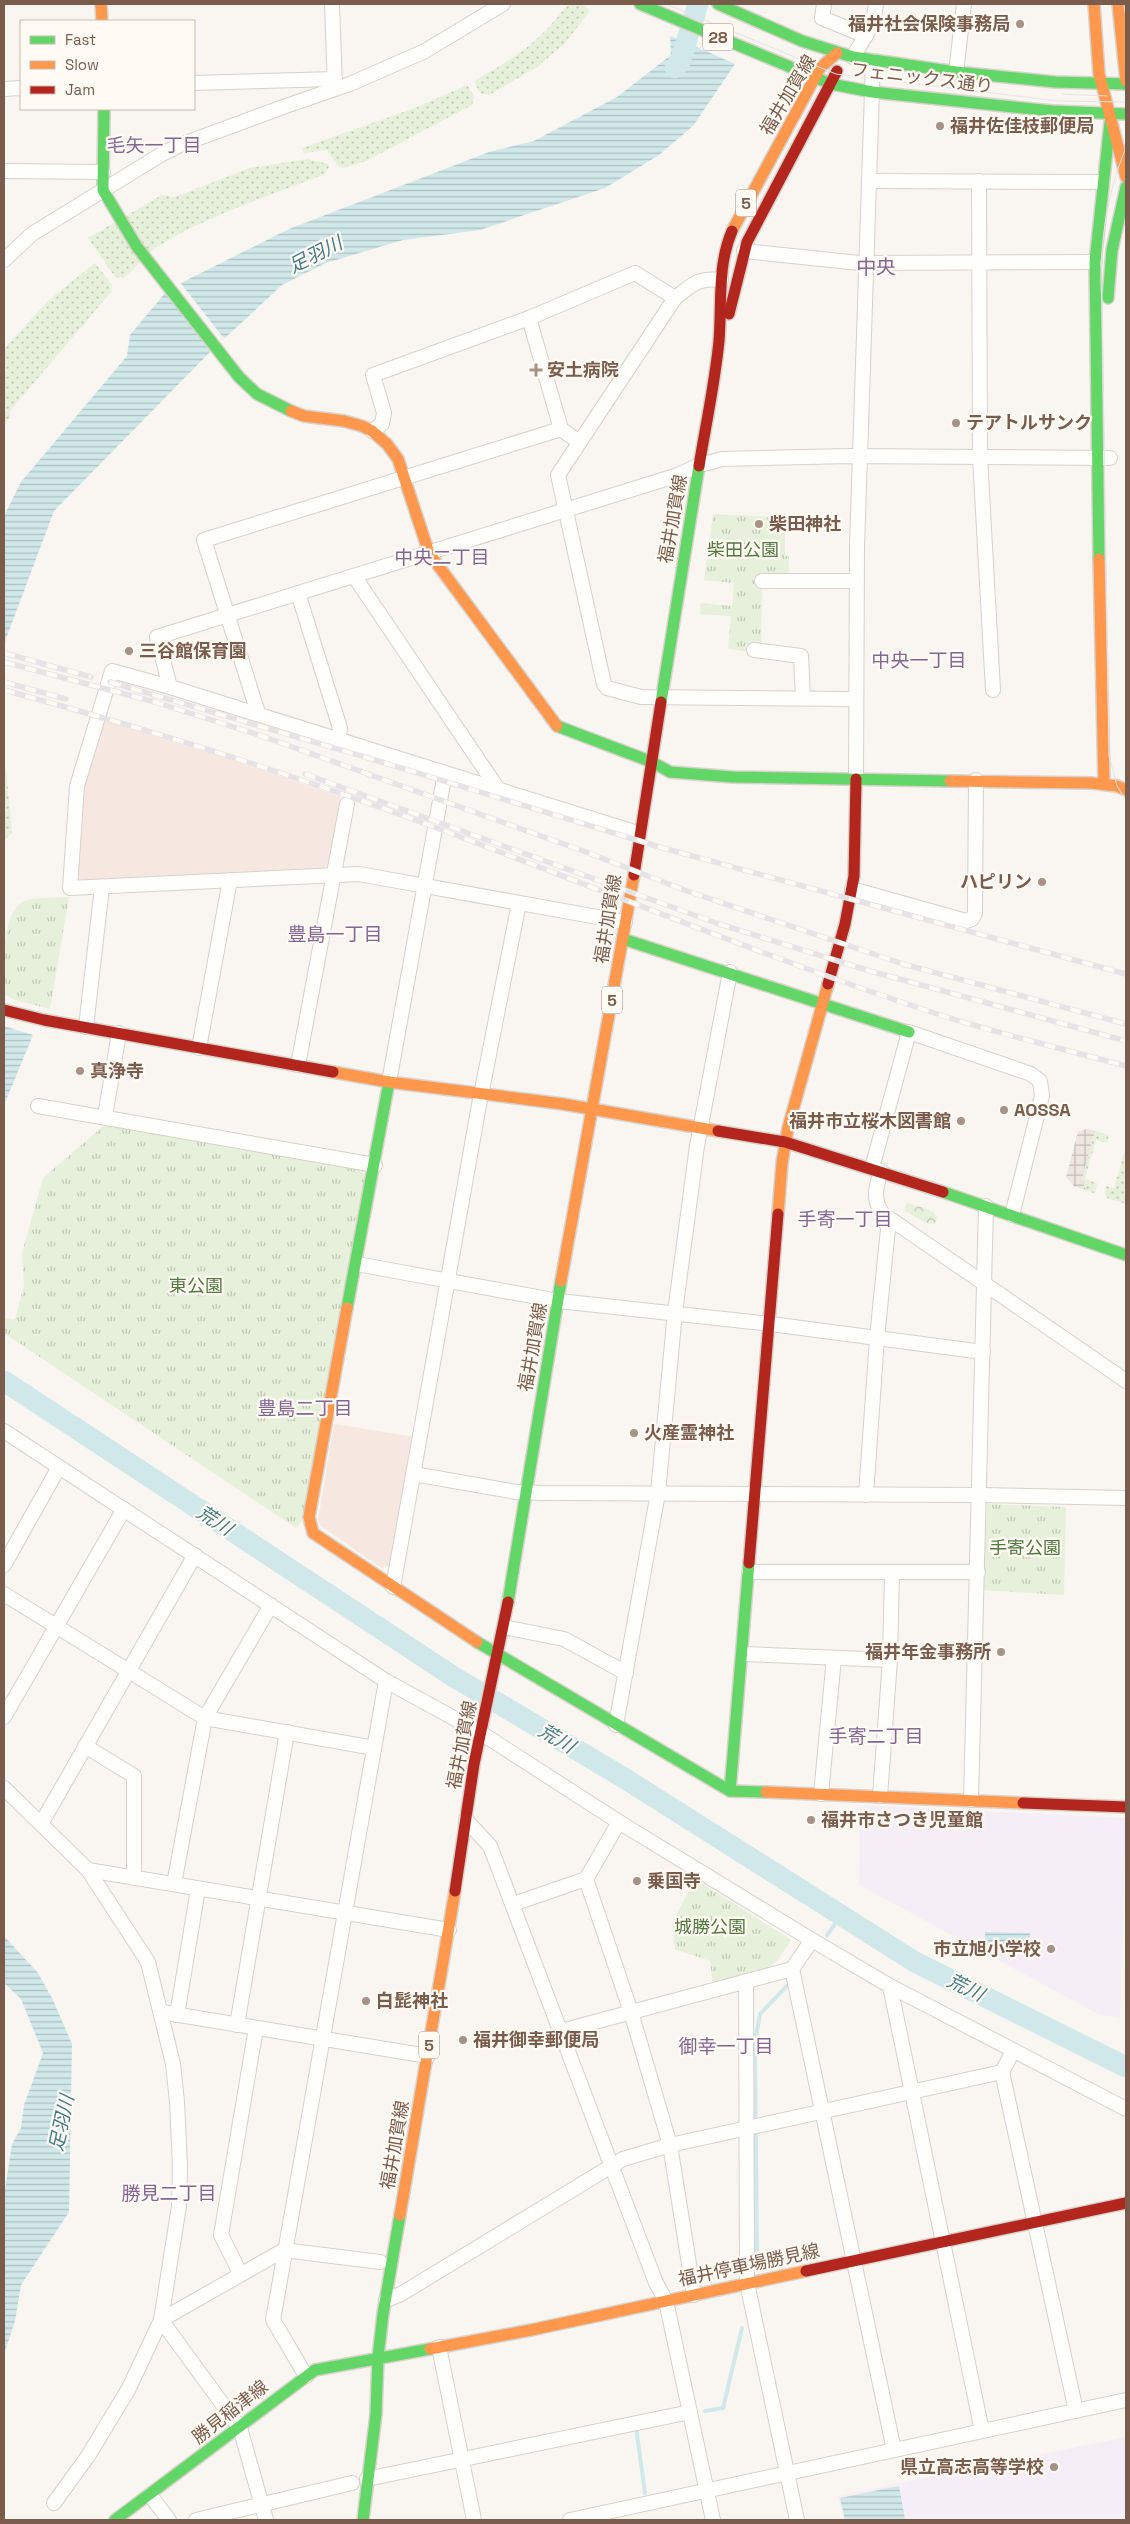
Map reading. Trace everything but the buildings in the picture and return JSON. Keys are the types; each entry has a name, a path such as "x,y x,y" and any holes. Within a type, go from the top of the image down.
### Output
{"street":[{"path":"101,4 102,20"},
{"path":"332,4 335,84"},
{"path":"4,260 32,234 106,196 180,145 425,51 503,4"},
{"name":"フェニックス通り","path":"640,4 831,84 872,92 1111,115 1126,114"},
{"name":"フェニックス通り","path":"718,4 802,41 837,53 873,61 1055,82 1102,84 1126,82"},
{"path":"824,4 822,18 866,36"},
{"path":"853,57 873,23 876,4"},
{"path":"956,72 964,4"},
{"path":"1094,4 1102,84 1126,177"},
{"path":"1118,4 1126,82"},
{"name":"福井加賀線","path":"363,2520 376,2414 378,2358 386,2300 449,1930 481,1728 504,1627 626,922 719,341 721,280 728,243 734,226 815,77 824,63 837,53"},
{"name":"福井加賀線","path":"719,341 732,302 744,251 761,213 831,84 838,68 837,53"},
{"path":"730,1791 785,1142 824,1002 852,889 856,779 856,581 868,263 873,61"},
{"path":"195,83 335,84"},
{"path":"4,89 20,88"},
{"path":"104,110 103,172 106,196 137,247 239,377 257,394 304,416 344,421 372,431 387,444 398,459 405,477 429,553 553,724 560,729 652,762 670,772 679,774 733,777 976,780 1104,784 1123,788"},
{"path":"1104,784 1100,682 1107,456 1095,262 1102,182 1111,115"},
{"path":"4,171 103,172"},
{"path":"870,181 1102,182"},
{"path":"979,181 980,457 993,690"},
{"path":"1108,376 1108,280 1112,250 1126,187"},
{"path":"1112,250 1118,238 1126,234"},
{"path":"744,251 868,263 1095,262"},
{"path":"372,431 382,424 384,413 373,375 529,318 635,273 675,298"},
{"path":"721,280 706,278 696,282 675,298 558,475 605,687 641,697 661,698 856,699"},
{"path":"529,318 561,429 579,442"},
{"path":"258,714 204,540 561,429"},
{"path":"170,687 157,637 675,476 700,465 722,459 1107,456"},
{"path":"354,576 500,792"},
{"path":"762,581 856,581"},
{"path":"298,593 340,728 338,740"},
{"path":"754,650 802,656 803,698"},
{"path":"1113,661 1115,729"},
{"path":"626,922 358,874 70,888 77,786 112,672 170,687 500,792 631,831"},
{"path":"445,773 357,1264 309,1517 313,1533 497,1656 730,1791 1126,1807"},
{"path":"1118,774 1123,788"},
{"path":"852,889 966,921 972,919 975,913 976,780"},
{"path":"298,1065 347,804"},
{"path":"199,1048 230,880"},
{"path":"86,1027 102,887"},
{"path":"393,1587 481,1094 520,903"},
{"path":"623,939 824,1002 1031,1074 1041,1082 1042,1096 1012,1215"},
{"path":"616,1725 658,1493 675,1312 700,1126 730,972"},
{"path":"4,1010 86,1027 389,1082 593,1109 785,1142 986,1206 1126,1255"},
{"path":"909,1032 876,1170 876,1198 881,1211 889,1219 984,1286 1126,1381"},
{"path":"105,1116 119,1033"},
{"path":"38,1106 105,1116 374,1165"},
{"path":"971,1800 986,1206"},
{"path":"866,1495 877,1338 889,1219"},
{"path":"357,1264 559,1301 675,1312 983,1352"},
{"path":"4,1432 386,1681 481,1728 619,1822 812,1940 890,1986 1126,2109"},
{"path":"4,1565 59,1467"},
{"path":"414,1474 526,1492 980,1495 1126,1498"},
{"path":"4,1717 124,1509"},
{"path":"40,1824 195,1555"},
{"path":"749,1572 978,1572"},
{"path":"880,1796 890,1660 892,1572"},
{"path":"4,1594 205,1718 374,1748"},
{"path":"174,1884 205,1718 270,1605"},
{"path":"504,1627 564,1639 626,1674"},
{"path":"743,1654 890,1660"},
{"path":"821,1794 834,1658"},
{"path":"306,2376 273,2320 386,1681"},
{"path":"237,2024 287,1732"},
{"path":"85,1746 134,1776 134,1878"},
{"path":"4,1788 88,1870 148,1962 173,2064 180,2166 179,2206 161,2320 128,2390 88,2456 54,2503"},
{"path":"466,1820 490,1846 656,2283 666,2301 713,2520"},
{"path":"513,1904 586,1879 619,1822"},
{"path":"88,1870 449,1930"},
{"path":"586,1879 631,2012 670,2145 694,2295"},
{"path":"177,2015 198,1888"},
{"path":"561,2031 792,1969 812,1940"},
{"path":"792,1969 894,2450"},
{"path":"746,1981 748,2128 747,2284 797,2520"},
{"path":"890,1986 982,2431"},
{"path":"161,2012 428,2056"},
{"path":"240,2273 221,2235 256,2028"},
{"path":"1013,2051 1002,2072 1076,2411"},
{"path":"386,2300 400,2294 623,2159 670,2145 1002,2072"},
{"name":"福井停車場勝見線","path":"378,2358 666,2301 1126,2202"},
{"path":"161,2320 240,2273 284,2250 380,2262"},
{"path":"161,2320 240,2428 266,2520"},
{"path":"439,2346 474,2520"},
{"name":"福井加賀線","path":"365,2406 378,2358"},
{"name":"勝見稲津線","path":"115,2520 315,2370 378,2358"},
{"path":"570,2520 1126,2400"},
{"path":"367,2479 690,2412"},
{"path":"196,2520 352,2483"},
{"path":"150,2495 169,2520"}],"shaded area":[{"path":"101,720 226,758 341,797 330,863 324,869 76,881 81,786"},
{"path":"1086,1129 1095,1131 1082,1179 1088,1191 1074,1186 1066,1177 1078,1132"},
{"path":"334,1424 414,1437 391,1565 381,1568 320,1525 318,1520"},
{"name":"市立旭小学校","path":"860,1805 1126,1818 1120,2018 1098,2014 859,1885"},
{"name":"県立高志高等学校","path":"1126,2437 1126,2520 843,2520 838,2496"}],"green space":[{"path":"568,4 581,4 590,11 565,43 537,67 489,95 480,93 474,81 514,57 537,39"},
{"path":"467,85 474,96 472,105 366,161 343,168 337,165 327,150 304,153 302,148 415,108"},
{"path":"308,159 328,164 329,167 325,174 238,207 186,230 155,248 124,278 115,277 88,238 162,195 175,197 250,168"},
{"path":"95,263 112,285 111,292 9,412 10,417 4,426 4,349 48,301"},
{"name":"柴田公園","path":"713,514 773,517 773,530 785,532 785,556 789,556 788,586 762,586 761,653 728,649 731,616 700,614 701,603 732,606 734,583 704,580"},
{"path":"4,769 6,769 12,833 4,840"},
{"path":"69,897 50,1009 15,1000 4,994 5,941 12,915 18,905 27,900"},
{"name":"東公園","path":"107,1123 362,1168 365,1176 303,1520 296,1528 4,1333 4,1318 15,1319 24,1285 22,1253 43,1178"},
{"path":"1095,1131 1109,1135 1107,1143 1096,1140 1085,1179 1097,1183 1095,1194 1085,1189 1082,1179"},
{"path":"1124,1153 1126,1154 1126,1204 1107,1198 1105,1193 1106,1186 1114,1188"},
{"path":"907,1203 933,1212 937,1217 935,1224 926,1223 904,1210"},
{"name":"手寄公園","path":"987,1504 1066,1507 1064,1595 983,1590"},
{"name":"城勝公園","path":"695,1879 791,1940 777,1961 763,1971 713,1984 710,1961 675,1949 672,1923"}],"water":[{"path":"670,34 735,64 693,126 659,155 605,188 480,230 403,240 326,263 282,285 223,340 179,284 289,229 489,152 534,141 617,97 671,55"},
{"path":"166,292 212,350 54,511 4,644 4,516 21,482 127,356 130,335"},
{"path":"4,1026 33,1035 4,1105"},
{"path":"985,1932 1030,1933 1030,1947 985,1946"},
{"path":"4,1936 38,1973 53,2000 72,2044 69,2212 21,2285 15,2321 4,2354 4,2196 12,2144 21,2128 24,2105 43,2053 21,1999 4,1983"},
{"path":"899,2486 905,2519 845,2520 840,2498"}],"pier":[{"path":"671,32 736,62 737,64 668,35"},
{"path":"179,281 226,341 225,342 176,283"}],"waterway":[{"name":"足羽川","path":"675,68 680,62 698,4"},
{"name":"荒川","path":"4,1381 454,1677 624,1778 915,1962 1126,2067"},
{"path":"827,1935 841,1916"},
{"path":"757,2254 755,2041 760,2014 787,1986"},
{"path":"705,2411 723,2408 742,2328"},
{"path":"636,2427 645,2493"}],"tram line":[{"path":"666,4 836,74 1058,101 1126,102"},
{"path":"933,79 973,83"},
{"path":"1062,94 1107,96"},
{"path":"1126,148 1113,184 1105,224 1101,264 1109,756 1117,786 1126,800"}],"railway":[{"path":"4,653 91,677"},
{"path":"4,662 155,702 259,735 586,852 687,891 903,964 1126,1024"},
{"path":"4,682 66,699"},
{"path":"110,682 663,848 1126,974"},
{"path":"4,690 109,719 316,785 483,845 871,992 1007,1035 1126,1066"},
{"path":"305,774 716,923 870,971 1126,1041"}],"traffic: fast":[{"path":"640,4 831,84 872,92 1052,111 1126,114"},
{"path":"718,4 802,41 853,57 956,72 1055,82 1126,84"},
{"path":"104,110 103,190 137,247 239,377 257,394 291,411"},
{"path":"1099,559 1095,262 1110,122"},
{"path":"1108,298 1112,250 1126,187"},
{"path":"661,702 699,466"},
{"path":"557,726 652,762 670,772 733,777 950,781"},
{"path":"623,939 909,1032"},
{"path":"347,1308 389,1082"},
{"path":"943,1192 1126,1255"},
{"path":"508,1602 561,1281"},
{"path":"730,1791 749,1563"},
{"path":"477,1642 730,1791 766,1792"},
{"path":"363,2520 376,2414 378,2357 383,2314 400,2215"},
{"path":"115,2520 315,2370 430,2349"}],"traffic: slow":[{"path":"101,4 102,20"},
{"path":"1094,4 1099,74 1126,177"},
{"path":"1118,4 1126,81"},
{"path":"732,231 820,68 837,53"},
{"path":"291,411 304,416 344,421 362,426 372,431 387,444 398,459 429,553 557,726"},
{"path":"1099,559 1104,784"},
{"path":"950,781 1091,783 1117,786 1126,790"},
{"path":"561,1281 634,875"},
{"path":"778,1214 782,1163 788,1128 828,984"},
{"path":"333,1072 389,1082 563,1104 718,1131"},
{"path":"347,1308 309,1517 313,1533 477,1642"},
{"path":"766,1792 1023,1803"},
{"path":"400,2215 455,1891"},
{"path":"430,2349 531,2330 806,2271"}],"traffic: jam":[{"path":"729,314 747,242 837,71"},
{"path":"699,466 719,341 722,271 727,244 732,231"},
{"path":"634,875 661,702"},
{"path":"828,984 845,924 854,876 856,779"},
{"path":"4,1010 44,1020 333,1072"},
{"path":"718,1131 785,1142 943,1192"},
{"path":"749,1563 778,1214"},
{"path":"455,1891 474,1764 508,1602"},
{"path":"1023,1803 1126,1807"},
{"path":"806,2271 1126,2203"}],"place":[{"name":"福井社会保険事務局","path":"1020,24"},
{"name":"福井佐佳枝郵便局","path":"940,126"},
{"name":"安土病院","path":"536,370"},
{"name":"テアトルサンク","path":"956,423"},
{"name":"柴田神社","path":"759,524"},
{"name":"三谷館保育園","path":"129,651"},
{"name":"ハピリン","path":"1042,882"},
{"name":"真浄寺","path":"80,1071"},
{"name":"AOSSA","path":"1004,1110"},
{"name":"福井市立桜木図書館","path":"961,1121"},
{"name":"火産霊神社","path":"634,1433"},
{"name":"福井年金事務所","path":"1001,1652"},
{"name":"福井市さつき児童館","path":"811,1820"},
{"name":"乗国寺","path":"637,1881"},
{"name":"市立旭小学校","path":"1051,1949"},
{"name":"白髭神社","path":"366,2001"},
{"name":"福井御幸郵便局","path":"463,2040"},
{"name":"県立高志高等学校","path":"1054,2467"}],"district":[{"name":"毛矢一丁目","path":"154,145"},
{"name":"中央","path":"876,267"},
{"name":"中央二丁目","path":"442,557"},
{"name":"中央一丁目","path":"919,660"},
{"name":"豊島一丁目","path":"335,934"},
{"name":"手寄一丁目","path":"845,1219"},
{"name":"豊島二丁目","path":"305,1408"},
{"name":"手寄二丁目","path":"876,1736"},
{"name":"御幸一丁目","path":"726,2046"},
{"name":"勝見二丁目","path":"169,2193"}]}
